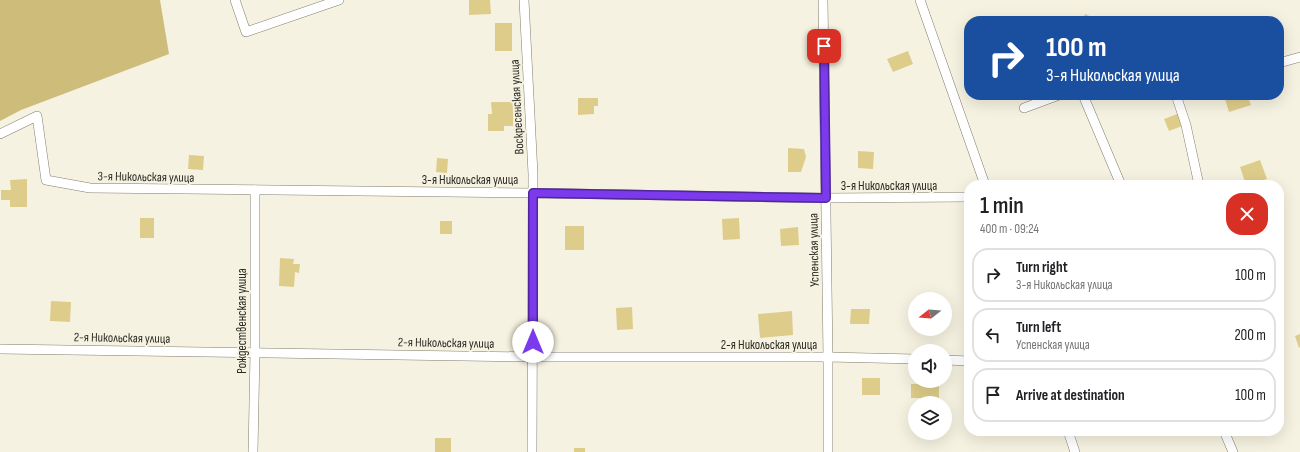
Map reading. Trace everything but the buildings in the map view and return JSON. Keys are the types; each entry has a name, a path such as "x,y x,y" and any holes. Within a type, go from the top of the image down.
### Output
{"street":[{"path":"235,0 246,32 339,0"},
{"name":"Воскресенская улица","path":"524,0 533,193 532,452"},
{"name":"Успенская улица","path":"823,0 828,452"},
{"path":"920,0 984,180"},
{"path":"1284,62 1300,57"},
{"path":"1024,108 1045,100"},
{"path":"1085,100 1119,180"},
{"path":"1178,100 1186,125 1198,180"},
{"name":"3-я Никольская улица","path":"0,134 37,116 46,180 90,188 826,198 964,197"},
{"name":"Рождественская улица","path":"252,452 255,352 255,190"},
{"name":"2-я Никольская улица","path":"0,349 533,357 828,357 908,359"},
{"path":"952,360 964,361"},
{"path":"1070,436 1075,452"},
{"path":"1226,436 1233,452"}],"shaded area":[{"path":"0,0 160,0 169,54 21,110 0,121"}],"route":[{"path":"533,342 533,193 826,198 824,46"}]}
